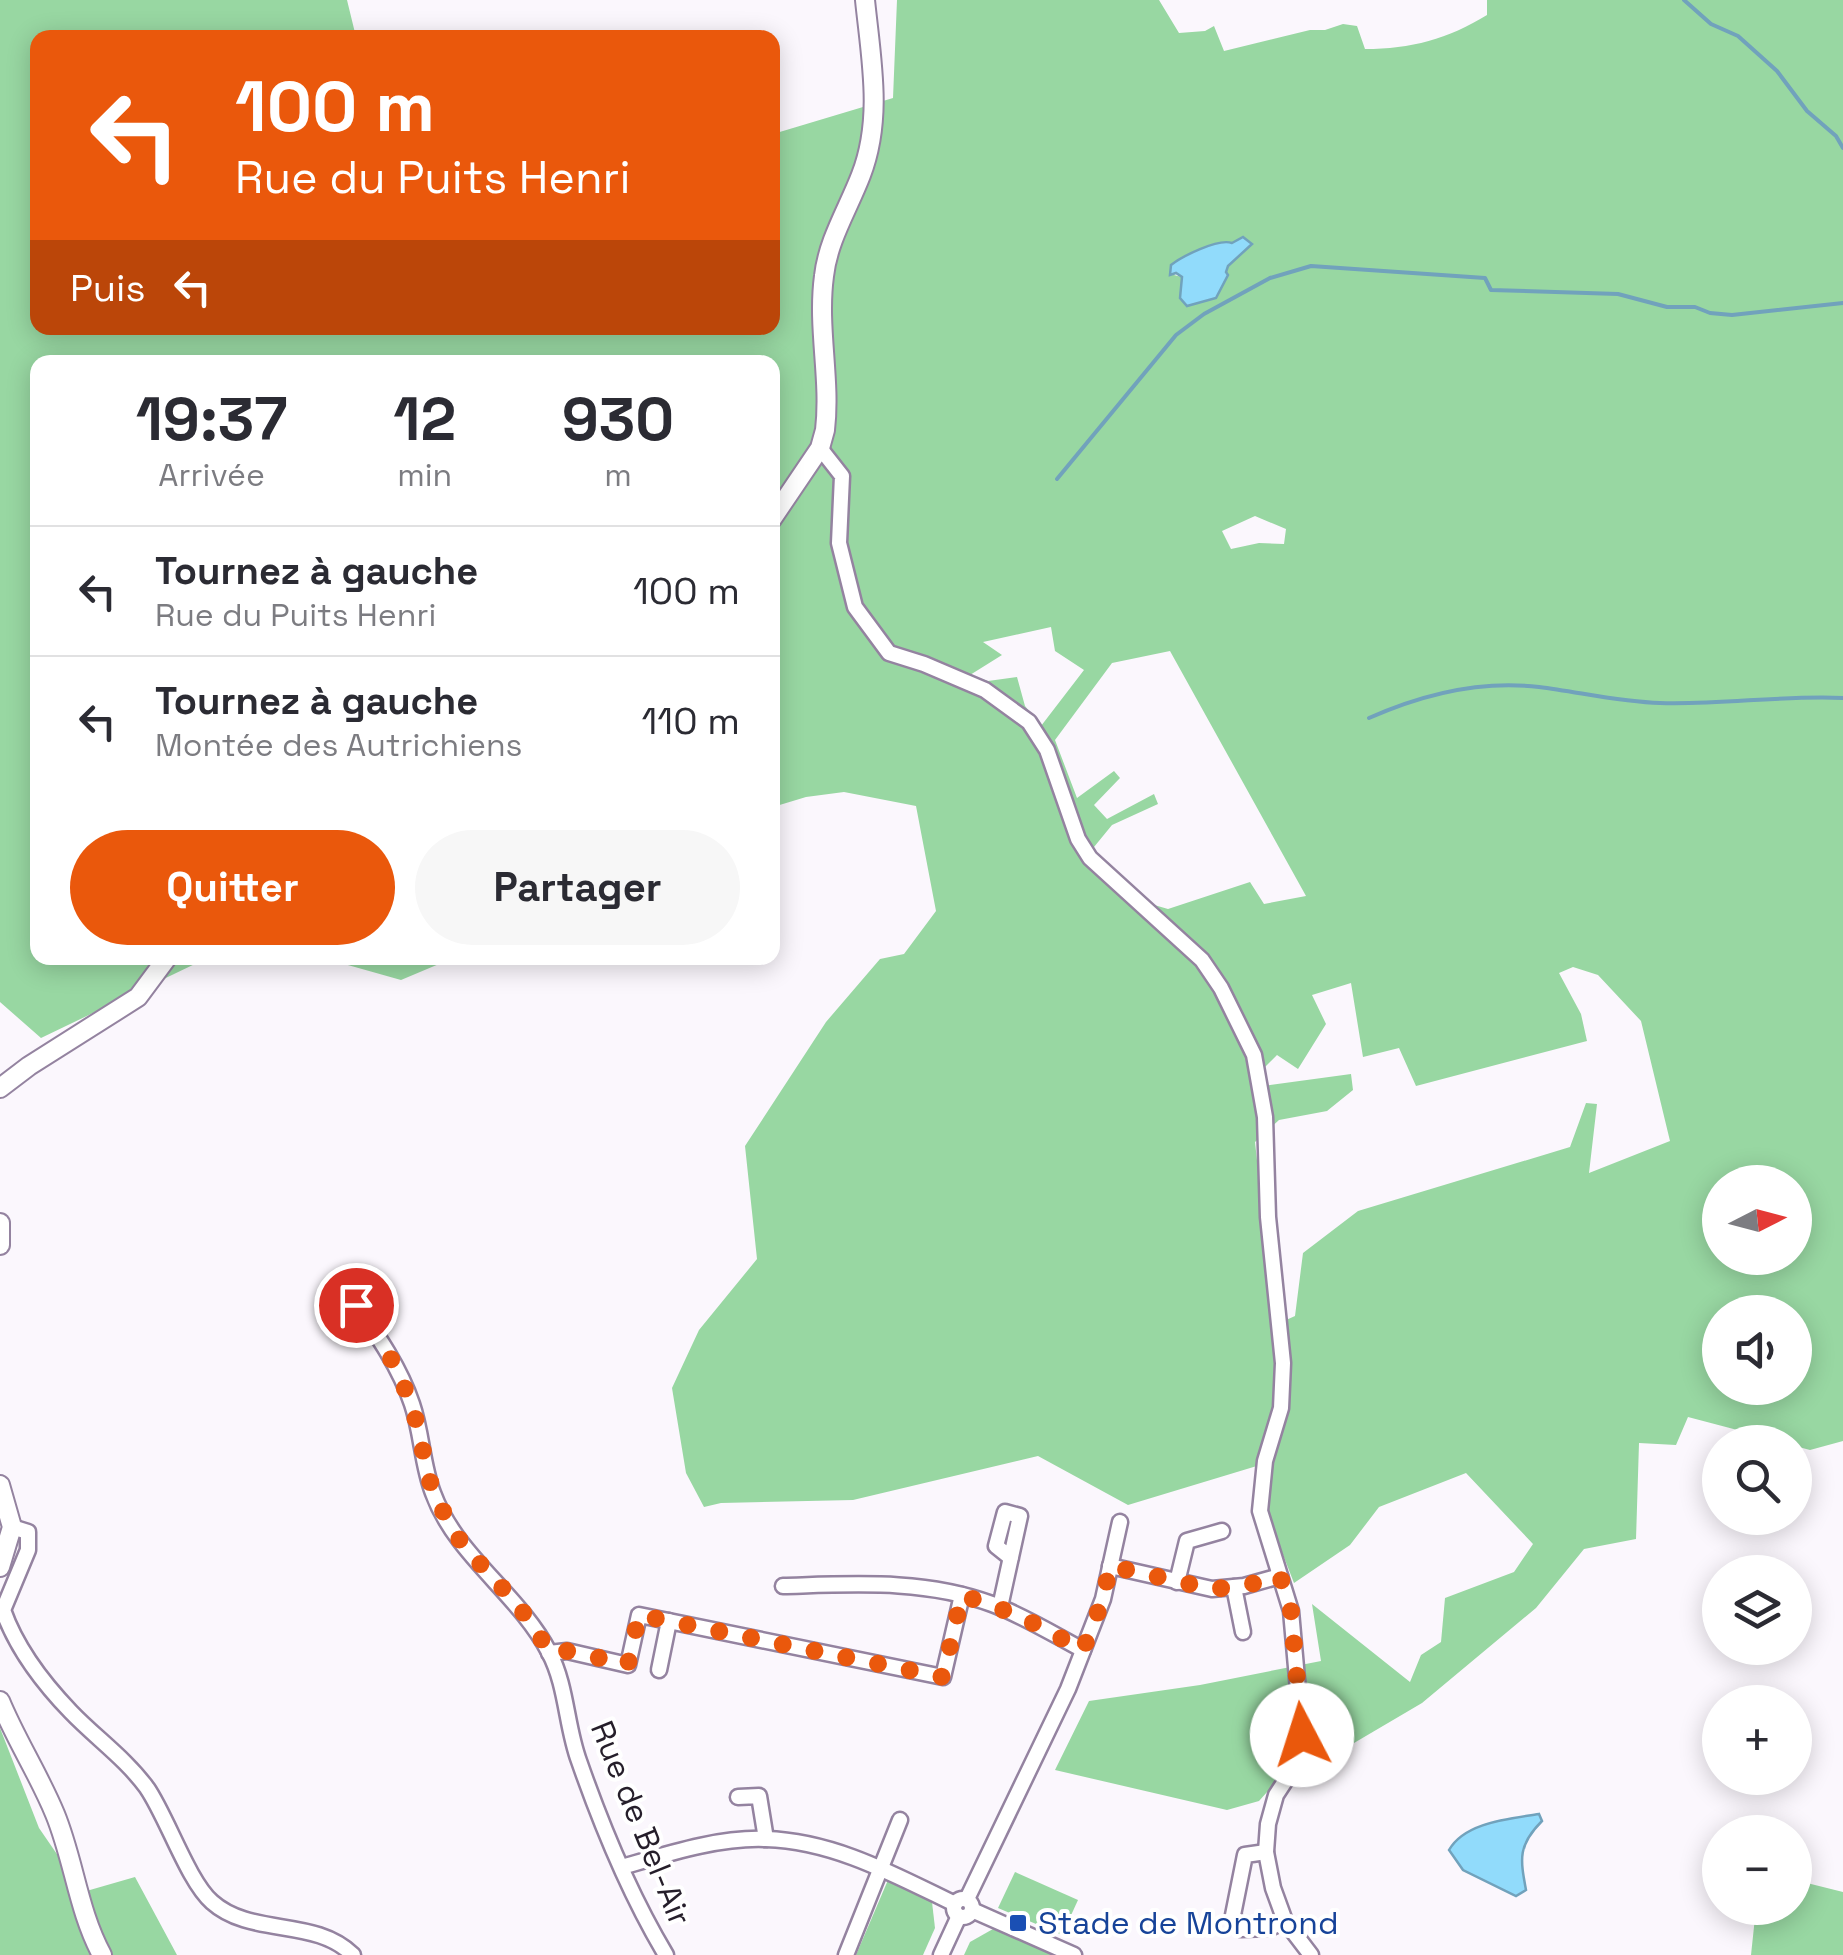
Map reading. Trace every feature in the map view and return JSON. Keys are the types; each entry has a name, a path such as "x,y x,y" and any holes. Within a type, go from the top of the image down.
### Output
{"main road":[{"path":"780,507 820,448 827,417 821,313 824,274 832,243 862,174 875,110 864,0"},
{"path":"0,1088 138,997 161,965"},
{"path":"0,1223 0,1245"},
{"path":"0,1485 12,1527 0,1566"},
{"path":"0,1701 54,1813 71,1860 83,1912 102,1955"}],"street":[{"path":"820,448 842,476 839,543 855,606 889,653 985,690 1028,722 1046,750 1078,838 1090,858 1202,960 1254,1055 1264,1116 1268,1217 1283,1364 1281,1408 1264,1461 1260,1512 1291,1611 1302,1735 1293,1769 1276,1795 1266,1852 1285,1921 1311,1955"},
{"name":"Rue de Bel-Air","path":"356,1305 385,1346 412,1404 433,1494 462,1544 518,1605 550,1652 578,1758 642,1914 666,1955"},
{"path":"941,1955 1083,1650 1103,1599 1120,1522"},
{"path":"12,1527 28,1532 28,1550 3,1610 10,1628 69,1710 148,1790 210,1901 235,1916 327,1936 354,1955"},
{"path":"1177,1582 1186,1541 1222,1531"},
{"path":"1000,1608 1012,1558"},
{"path":"1110,1566 1212,1589 1280,1576"},
{"path":"783,1586 915,1586 962,1595 1000,1608 1083,1650"},
{"path":"1234,1587 1243,1632"},
{"path":"550,1652 567,1651 628,1664 639,1615 943,1677 962,1595"},
{"path":"659,1670 669,1621"},
{"path":"738,1797 760,1796 766,1839"},
{"path":"846,1955 900,1820"},
{"path":"622,1866 735,1840 766,1839 834,1851 882,1868 963,1908 1074,1955"},
{"path":"1266,1852 1245,1855 1233,1915 1241,1928 1270,1928 1285,1921"}],"green space":[{"path":"0,0 347,0 354,30 30,30 30,335 780,335 780,132 893,98 897,0 1159,0 1179,33 1205,31 1214,26 1224,51 1343,24 1357,26 1365,49 1414,45 1487,15 1487,0 1843,0 1843,1441 1812,1449 1812,1425 1718,1425 1688,1417 1676,1445 1639,1443 1636,1539 1584,1549 1536,1608 1422,1703 1354,1743 1331,1720 1259,1801 1227,1810 1055,1770 1089,1701 1200,1685 1321,1661 1312,1604 1410,1682 1421,1655 1441,1642 1445,1598 1514,1572 1533,1544 1466,1473 1379,1507 1350,1545 1294,1583 1266,1511 1270,1462 1128,1505 1038,1456 853,1500 721,1503 704,1507 686,1473 672,1388 699,1330 757,1259 745,1146 826,1022 880,959 904,954 936,911 916,806 844,792 780,805 780,355 30,355 30,965 193,965 41,1038 0,1002","holes":["1232,243 1240,254 1228,266 1225,280 1196,300 1180,291 1182,277 1170,274 1171,265 1195,252","1255,516 1286,529 1284,544 1259,543 1231,549 1222,531","1051,627 1055,651 1084,670 1041,726 1025,706 1017,677 988,681 970,675 1002,655 983,642","1170,651 1306,896 1264,904 1250,882 1168,909 1120,895 1085,858 1112,825 1158,804 1154,794 1107,819 1094,805 1120,778 1114,771 1077,798 1055,740 1112,663","1573,967 1598,975 1641,1021 1670,1141 1589,1173 1597,1104 1586,1103 1570,1147 1358,1211 1303,1253 1295,1316 1275,1325 1255,1142 1279,1120 1327,1111 1353,1090 1351,1074 1255,1087 1255,1077 1277,1055 1298,1069 1326,1024 1312,995 1351,983 1363,1057 1399,1048 1416,1086 1587,1041 1581,1014 1559,973"]},
{"path":"348,965 437,965 401,980"},
{"path":"0,1728 39,1828 83,1892 135,1877 177,1955 0,1955"},
{"path":"1015,1872 1078,1900 1062,1935 998,1908"},
{"path":"888,1880 932,1902 935,1928 923,1955 856,1955"},
{"path":"1812,1884 1843,1892 1843,1955 1751,1955 1754,1925 1812,1925"},
{"path":"993,1929 1059,1955 964,1955 970,1942"}],"water":[{"path":"1243,237 1252,244 1228,266 1228,275 1216,298 1187,306 1180,298 1182,277 1170,275 1171,265 1200,249"},
{"path":"1539,1814 1542,1821 1523,1852 1526,1890 1516,1896 1463,1870 1449,1850 1477,1828"}],"waterway":[{"path":"1684,0 1711,24 1738,36 1777,71 1807,111 1836,136 1843,148"},
{"path":"1057,479 1176,335 1204,314 1270,278 1311,266 1485,278 1491,290 1618,294 1667,307 1695,307 1732,315 1843,303"},
{"path":"1369,718 1431,696 1474,687 1517,685 1660,703 1843,698"}],"place":[{"name":"Stade de Montrond","path":"1018,1923"}],"route":[{"path":"356,1305 385,1346 412,1404 433,1494 462,1544 518,1605 550,1652 567,1651 628,1664 639,1615 943,1677 962,1595 1020,1616 1083,1650 1103,1599 1110,1566 1212,1589 1244,1586 1280,1576 1291,1611 1302,1735"}]}
